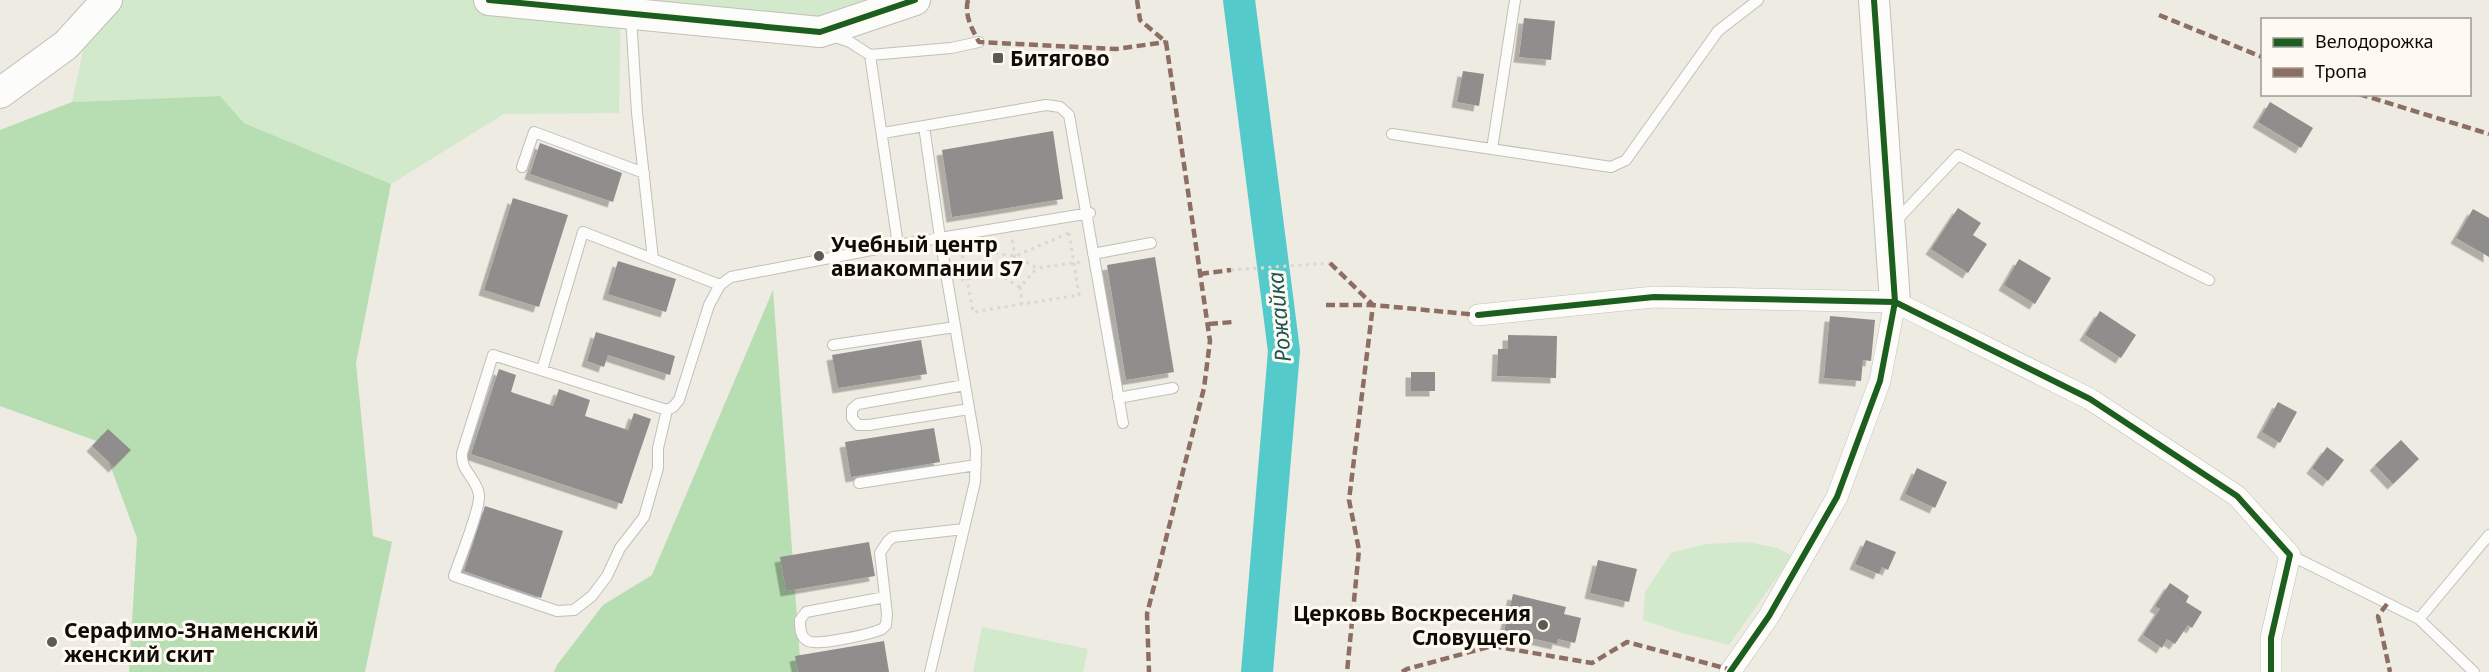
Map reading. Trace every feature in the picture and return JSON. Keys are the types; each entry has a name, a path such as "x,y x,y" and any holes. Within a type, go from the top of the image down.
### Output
{"street":[{"path":"0,93 66,45 107,0"},
{"path":"489,0 820,32 915,0"},
{"path":"1730,672 1769,616 1837,497 1880,381 1894,302 1874,0"},
{"path":"1478,315 1654,297 1894,302 2090,399 2236,496 2290,555 2271,638 2271,672"}],"lane":[{"path":"1492,149 1515,0"},
{"path":"1392,134 1611,167 1626,160 1718,31 1758,0"},
{"path":"631,14 637,113 653,259"},
{"path":"820,32 850,42 870,55 951,48 979,42"},
{"path":"870,55 898,245"},
{"path":"883,133 1046,105 1060,107 1069,115 1123,423"},
{"path":"924,126 976,465 964,529 930,672"},
{"path":"522,166 534,132 644,173"},
{"path":"1890,228 1959,155 2209,280"},
{"path":"667,410 658,448 658,468 644,517 620,548 607,576 592,596 574,610 557,611 454,576 479,500 476,485 463,466 462,453 493,355 667,410 674,407 678,400 709,305 720,285 732,277 898,245 1088,213"},
{"path":"542,370 583,232 720,285"},
{"path":"1093,257 1151,243"},
{"path":"833,345 955,327"},
{"path":"965,385 858,404 852,409 852,418 858,425 869,425 969,409"},
{"path":"1118,398 1173,388"},
{"path":"859,483 976,465"},
{"path":"885,597 806,612 800,620 801,634 808,641 819,642 876,632 886,625 888,620 880,554 888,541 893,537 964,529"},
{"path":"2419,619 2489,535"},
{"path":"2290,555 2419,619 2474,672"}],"path":[{"path":"947,282 967,279 998,274 1015,256 1069,233 1074,263 1079,295 973,312 967,279 962,248 1015,256 1037,268 1074,263 1093,257"},
{"path":"1231,270 1329,263"},
{"path":"1020,287 1037,268"},
{"path":"998,274 1020,287 1023,304"}],"green space":[{"path":"94,0 621,0 619,113 504,114 391,184 244,123 220,96 72,102"},
{"path":"641,0 871,0 817,18"},
{"path":"220,96 244,123 391,184 356,363 373,536 392,542 365,672 129,672 137,538 102,443 0,406 0,130 72,102"},
{"path":"773,290 801,672 554,672 603,605 652,575"},
{"path":"1748,542 1777,548 1792,556 1729,645 1643,620 1645,592 1671,553 1706,544"},
{"path":"982,627 1088,649 1083,672 973,672"}],"building":[{"path":"1524,18 1555,21 1551,60 1519,57"},
{"path":"1463,71 1484,74 1479,106 1457,102"},
{"path":"2270,102 2313,128 2301,148 2258,122"},
{"path":"1053,131 1063,199 952,217 942,150"},
{"path":"540,143 622,173 613,202 530,174"},
{"path":"513,198 568,215 539,307 484,290"},
{"path":"1958,208 1981,223 1973,235 1987,244 1968,273 1931,249"},
{"path":"2473,209 2489,218 2489,257 2456,238"},
{"path":"1155,257 1174,372 1126,380 1107,265"},
{"path":"2019,259 2051,278 2035,304 2004,285"},
{"path":"618,261 676,279 666,312 608,294"},
{"path":"2100,311 2136,335 2121,358 2085,335"},
{"path":"1830,316 1875,320 1871,361 1863,360 1861,381 1824,378"},
{"path":"596,332 675,356 670,375 608,355 604,367 587,361"},
{"path":"1508,335 1557,336 1556,378 1497,376 1498,349 1508,349"},
{"path":"921,340 927,374 838,388 832,355"},
{"path":"499,369 516,375 511,392 553,406 559,389 590,400 585,416 628,430 634,413 651,419 622,504 471,454"},
{"path":"1411,372 1435,372 1435,391 1411,391"},
{"path":"2278,402 2297,412 2280,443 2262,432"},
{"path":"934,428 940,462 851,477 845,442"},
{"path":"108,429 131,450 114,467 92,446"},
{"path":"2401,440 2419,459 2393,484 2375,465"},
{"path":"2327,447 2344,460 2328,481 2312,468"},
{"path":"1917,468 1947,482 1935,508 1905,494"},
{"path":"485,506 563,531 541,598 464,571"},
{"path":"1866,540 1896,552 1888,570 1882,567 1879,574 1855,564"},
{"path":"869,542 875,576 786,591 780,557"},
{"path":"1598,560 1637,569 1629,602 1590,593"},
{"path":"2170,583 2189,596 2186,602 2202,612 2192,628 2188,625 2175,644 2167,639 2162,648 2143,635 2160,609 2155,606"},
{"name":"Церковь Воскресения Словущего","path":"1513,594 1566,607 1564,614 1581,618 1575,643 1558,639 1557,644 1504,632"},
{"path":"884,641 889,672 798,672 795,656"}],"waterway":[{"name":"Рожайка","path":"1239,0 1284,351 1257,672"}],"marked path":[{"path":"968,0 968,16 979,42 1116,49 1166,42"},
{"path":"1137,0 1140,20 1166,42 1210,341 1204,388 1147,614 1149,672"},
{"path":"2159,15 2261,57"},
{"path":"2366,96 2489,134"},
{"path":"1330,263 1373,305 1478,315"},
{"path":"1200,274 1231,270"},
{"path":"1326,305 1373,305 1349,500 1359,550 1347,672"},
{"path":"1209,324 1233,322"},
{"path":"2387,604 2378,616 2390,672"},
{"path":"1402,672 1492,646 1592,663 1627,642 1732,670"}],"cycle path":[{"path":"489,0 820,32 915,0"},
{"path":"1730,672 1769,616 1837,497 1880,381 1895,302 1874,0"},
{"path":"1478,315 1654,297 1895,302 2090,399 2237,496 2290,555 2271,638 2271,672"}],"place":[{"name":"Битягово","path":"998,58"},
{"name":"Учебный центр авиакомпании S7","path":"819,256"},
{"name":"Церковь Воскресения Словущего","path":"1543,625"},
{"name":"Серафимо-Знаменский женский скит","path":"52,642"}]}
